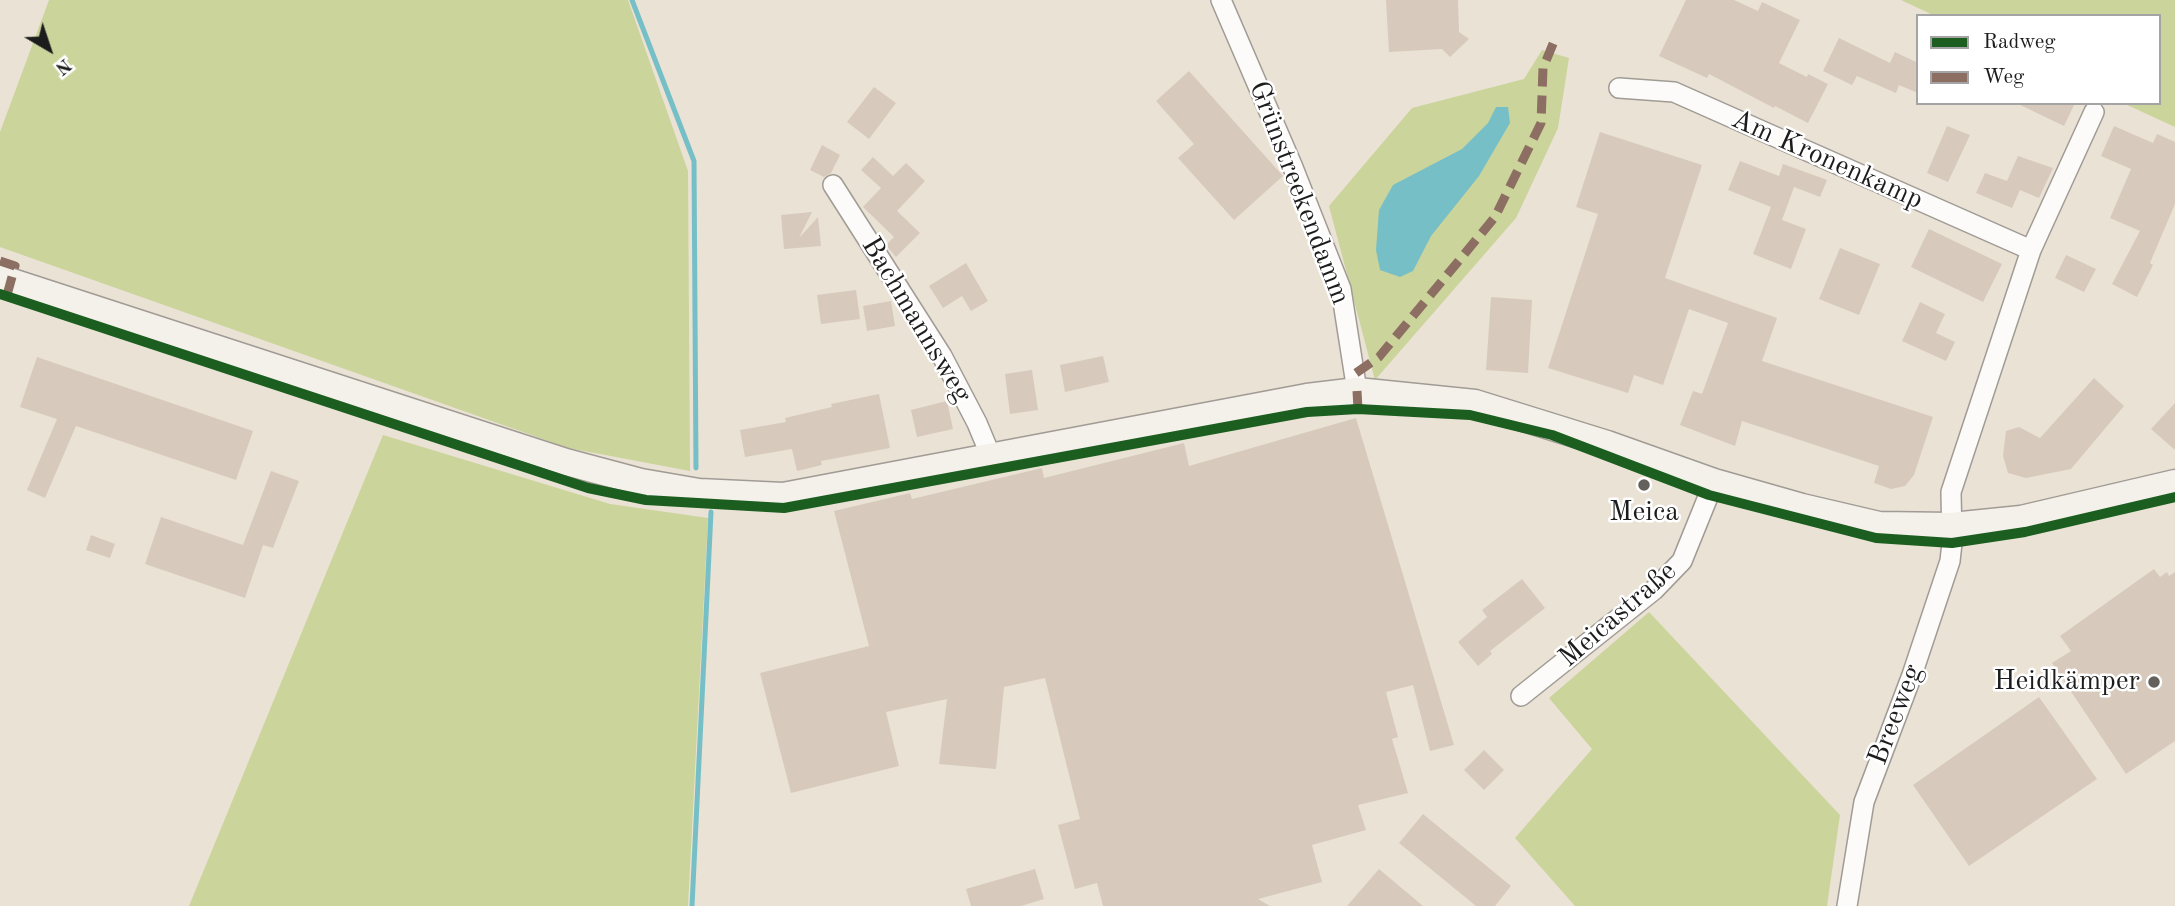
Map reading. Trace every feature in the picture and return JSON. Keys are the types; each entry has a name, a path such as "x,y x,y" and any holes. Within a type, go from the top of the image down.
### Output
{"street":[{"name":"Grünstreekendamm","path":"1221,0 1292,165 1341,289 1357,391"},
{"name":"Am Kronenkamp","path":"1619,88 1674,92 2031,250"},
{"path":"1952,526 1951,492 2031,250 2095,112"},
{"name":"Bachmannsweg","path":"833,185 942,356 977,423 987,447 988,458"},
{"path":"0,278 566,461 641,482 699,492 783,495 1307,397 1357,391 1475,402 1714,482 1879,525 1952,526 2021,519 2175,483"},
{"name":"Meicastraße","path":"1521,696 1654,590 1682,561 1714,482"},
{"name":"Breeweg","path":"1847,906 1864,802 1912,675 1944,580 1950,561 1952,526"}],"green space":[{"path":"49,0 628,0 688,171 690,471 568,448 0,247 0,132"},
{"path":"1901,0 2175,0 2175,127 2127,105 2161,105 2161,14 1931,14"},
{"path":"1542,50 1569,58 1558,128 1516,218 1375,380 1329,206 1412,108 1524,79"},
{"path":"383,435 610,504 708,518 688,906 189,906"},
{"path":"1649,612 1840,815 1827,906 1575,906 1515,838 1592,749 1549,698"}],"water":[{"path":"1496,107 1508,107 1510,123 1479,176 1431,236 1413,271 1400,277 1380,270 1376,250 1379,210 1393,185 1462,149 1488,123"}],"building":[{"path":"1386,0 1458,0 1459,32 1469,39 1450,57 1442,49 1389,52"},
{"path":"1686,0 1734,0 1758,11 1762,2 1800,20 1779,63 1828,84 1808,123 1709,74 1707,78 1659,56"},
{"path":"1839,38 1890,63 1895,52 1916,62 1916,92 1899,85 1896,93 1857,76 1852,85 1823,71"},
{"path":"1189,71 1283,176 1234,220 1178,158 1194,144 1156,101"},
{"path":"874,87 896,103 869,139 847,122"},
{"path":"2020,105 2074,105 2064,126"},
{"path":"1947,126 1970,135 1948,182 1927,173"},
{"path":"2114,126 2153,143 2157,134 2175,142 2175,204 2150,263 2153,265 2137,297 2112,284 2140,231 2110,218 2131,169 2101,156"},
{"path":"1600,132 1702,165 1665,278 1777,318 1762,361 1933,417 1914,475 1905,486 1891,489 1874,483 1879,466 1742,421 1735,446 1680,425 1693,391 1702,394 1728,323 1689,309 1663,385 1634,375 1628,393 1548,368 1598,214 1576,207"},
{"path":"822,145 840,155 831,173 824,177 810,170"},
{"path":"2018,156 2053,168 2039,198 2020,190 2012,208 1976,193 1985,173 2007,181"},
{"path":"873,157 893,176 906,163 925,181 897,211 920,233 896,257 886,245 894,237 863,207 881,188 861,170"},
{"path":"1740,161 1779,176 1783,164 1827,180 1820,197 1794,187 1782,220 1806,229 1791,269 1753,254 1771,207 1728,190"},
{"path":"812,212 799,238 818,217 821,246 784,249 781,215"},
{"path":"1929,229 2002,264 1983,302 1911,267"},
{"path":"1840,248 1880,264 1859,315 1819,299"},
{"path":"2066,255 2096,269 2084,292 2055,278"},
{"path":"966,263 988,301 971,311 962,296 943,308 929,286"},
{"path":"856,290 860,319 821,324 817,295"},
{"path":"1491,297 1532,300 1528,373 1486,370"},
{"path":"891,301 895,326 867,331 863,306"},
{"path":"1920,302 1945,314 1936,333 1955,342 1946,361 1902,341"},
{"path":"1103,356 1109,382 1065,392 1060,365"},
{"path":"37,357 253,431 236,480 76,426 45,498 27,490 57,419 20,407"},
{"path":"1032,370 1038,410 1010,414 1005,374"},
{"path":"2094,378 2124,406 2071,469 2026,478 2008,473 2003,456 2006,431 2019,427 2040,438"},
{"path":"879,394 890,448 821,461 822,465 797,471 792,449 745,457 740,430 786,422 785,418 832,407 831,404"},
{"path":"947,401 953,429 917,437 911,410"},
{"path":"2175,403 2175,450 2151,429"},
{"path":"1356,418 1454,745 1430,751 1413,685 1386,692 1398,737 1392,739 1408,793 1358,805 1366,830 1312,845 1322,882 1258,899 1270,906 1103,906 1097,883 1075,889 1058,825 1080,819 1045,678 1004,687 996,769 939,764 947,699 886,712 899,766 791,793 760,673 869,646 834,511 910,493 912,499 1042,468 1044,478 1184,443 1189,466"},
{"path":"271,471 299,481 273,548 263,545 245,598 145,564 161,517 243,545"},
{"path":"91,535 115,544 110,558 86,550"},
{"path":"2154,569 2160,577 2167,572 2169,576 2175,572 2175,741 2126,774 2052,663 2071,651 2060,636"},
{"path":"1522,579 1545,608 1490,651 1492,654 1478,666 1458,642 1487,617 1482,610"},
{"path":"2039,697 2097,779 1969,866 1913,785"},
{"path":"1484,750 1504,770 1484,790 1464,770"},
{"path":"1423,814 1511,886 1495,906 1476,906 1399,843"},
{"path":"1035,869 1044,899 1021,906 971,906 966,889"},
{"path":"1379,869 1423,906 1347,906"}],"waterway":[{"path":"632,0 694,161 696,468"},
{"path":"692,906 711,512"}],"marked path":[{"path":"1356,373 1379,357 1495,217 1541,123 1543,68 1555,39"},
{"path":"0,261 15,266 7,295"},
{"path":"1357,391 1358,409"}],"cycle path":[{"path":"0,294 588,488 646,500 784,508 1307,412 1358,409 1470,415 1552,435 1709,495 1876,538 1952,543 2025,532 2175,497"}],"place":[{"name":"Meica","path":"1644,485"},
{"name":"Heidkämper","path":"2154,682"}]}
